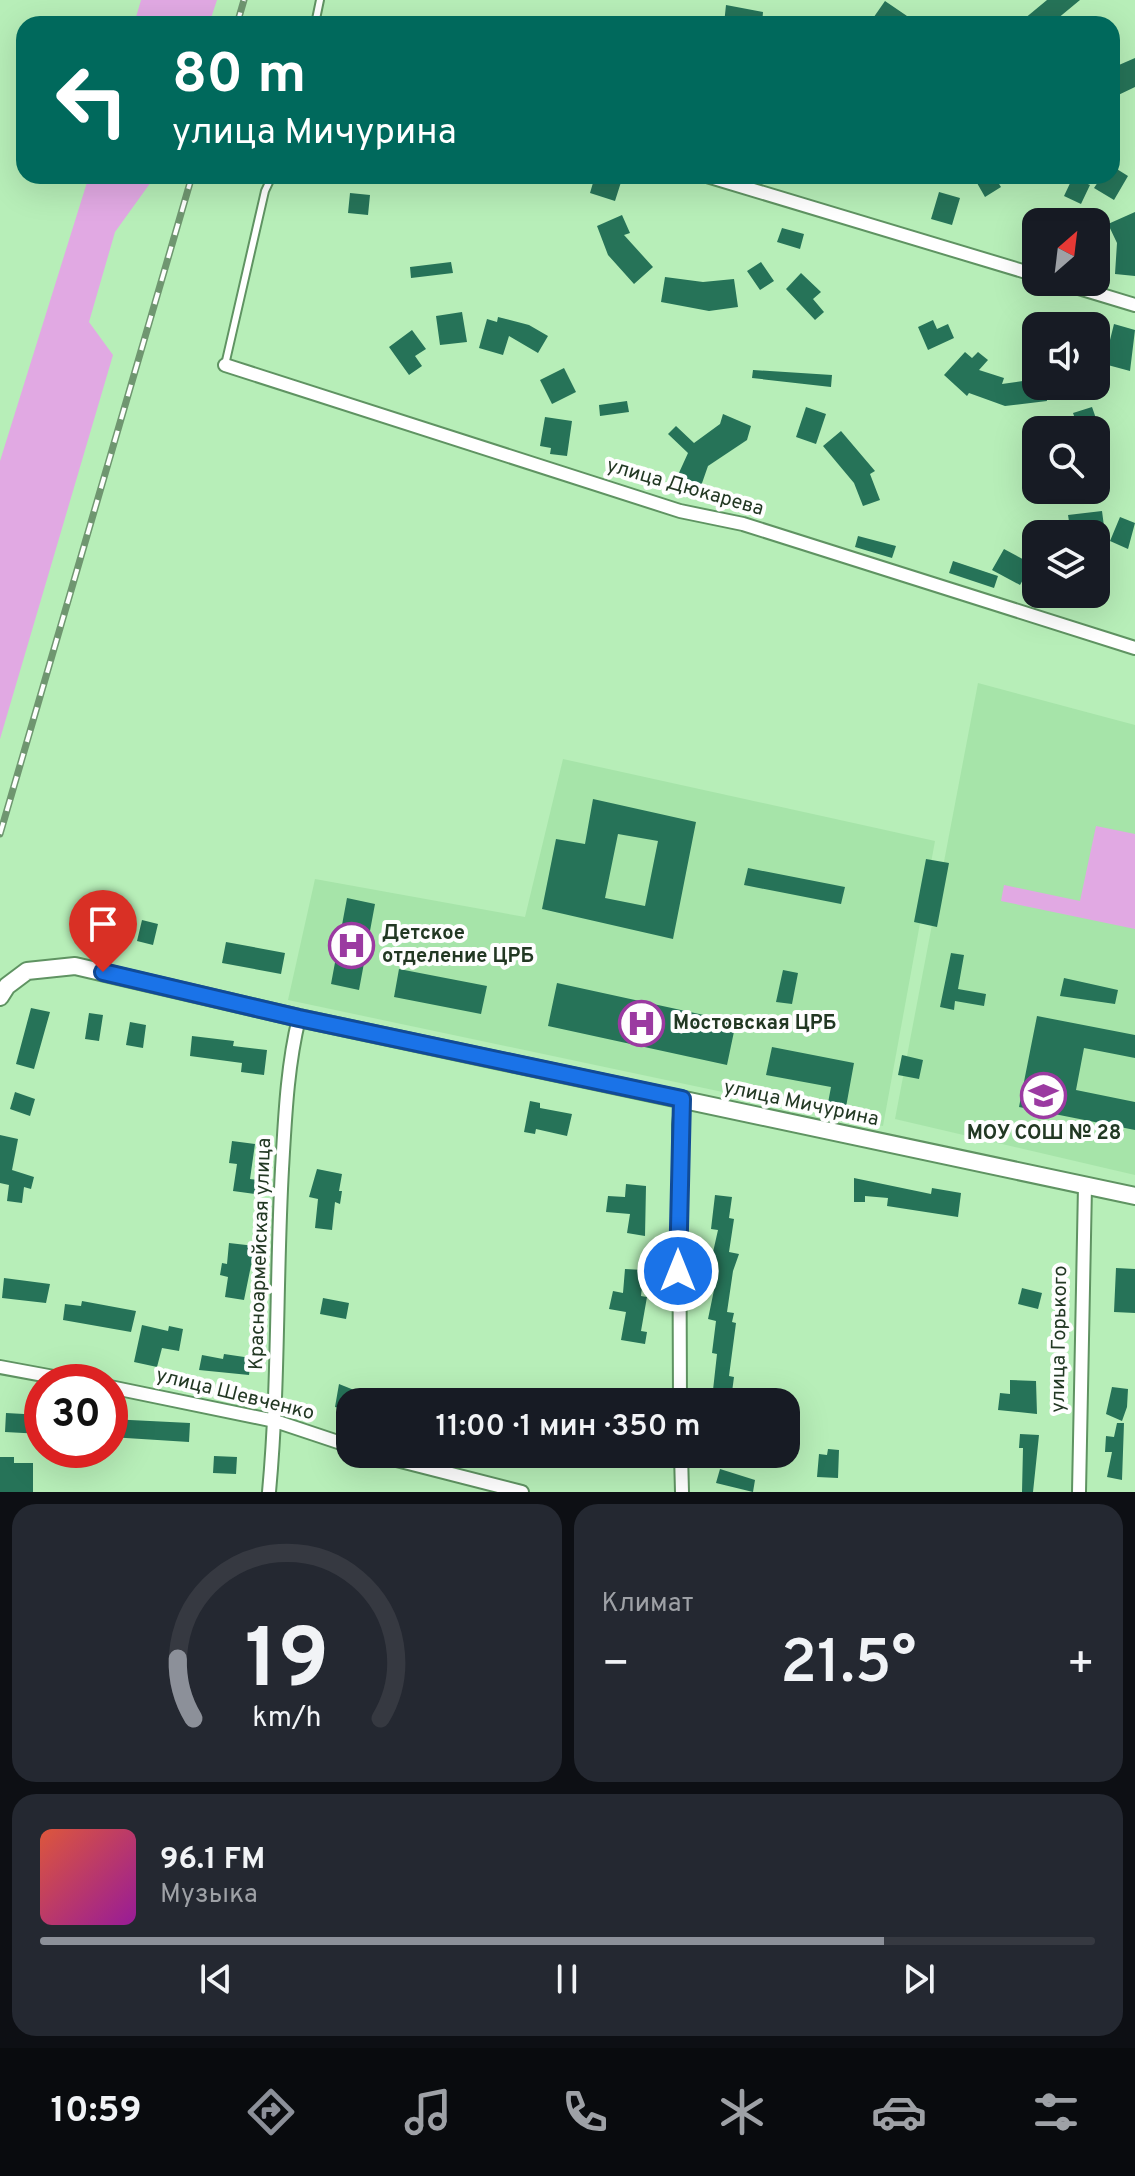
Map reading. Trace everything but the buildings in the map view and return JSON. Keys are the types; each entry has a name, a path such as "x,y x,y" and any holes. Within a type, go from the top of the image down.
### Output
{"street":[{"path":"734,184 1022,271"},
{"path":"1105,296 1135,305"},
{"name":"улица Дюкарева","path":"225,365 680,511 743,524 1135,648"},
{"name":"улица Мичурина","path":"0,997 7,986 27,971 75,966 299,1018 1135,1196"},
{"name":"Красноармейская улица","path":"269,1492 275,1421 277,1252 283,1148 291,1048 299,1018"},
{"path":"680,1388 679,1125 682,1099"},
{"name":"улица Горького","path":"1079,1492 1085,1186"},
{"path":"0,1367 24,1371"},
{"name":"улица Шевченко","path":"128,1391 275,1421 336,1441"},
{"path":"428,1468 522,1492"},
{"path":"681,1468 682,1492"}],"lane":[{"path":"225,365 268,184"}],"shaded area":[{"path":"141,0 217,0 212,16 136,16"},
{"path":"87,184 150,184 115,232 89,322 113,355 0,739 0,461"},
{"path":"978,683 1135,725 1135,1175 895,1119"},
{"path":"563,759 935,841 883,1126 288,1000 315,879 525,917"},
{"path":"1096,826 1135,834 1135,929 1001,901 1004,885 1080,901"}],"railway":[{"path":"239,16 244,0"},
{"path":"0,834 190,184"}],"place":[{"name":"Детское отделение ЦРБ","path":"351,946"},
{"name":"Мостовская ЦРБ","path":"642,1024"},
{"name":"МОУ СОШ № 28","path":"1044,1095"}],"route":[{"path":"103,972 299,1018 682,1099 678,1271"}]}
